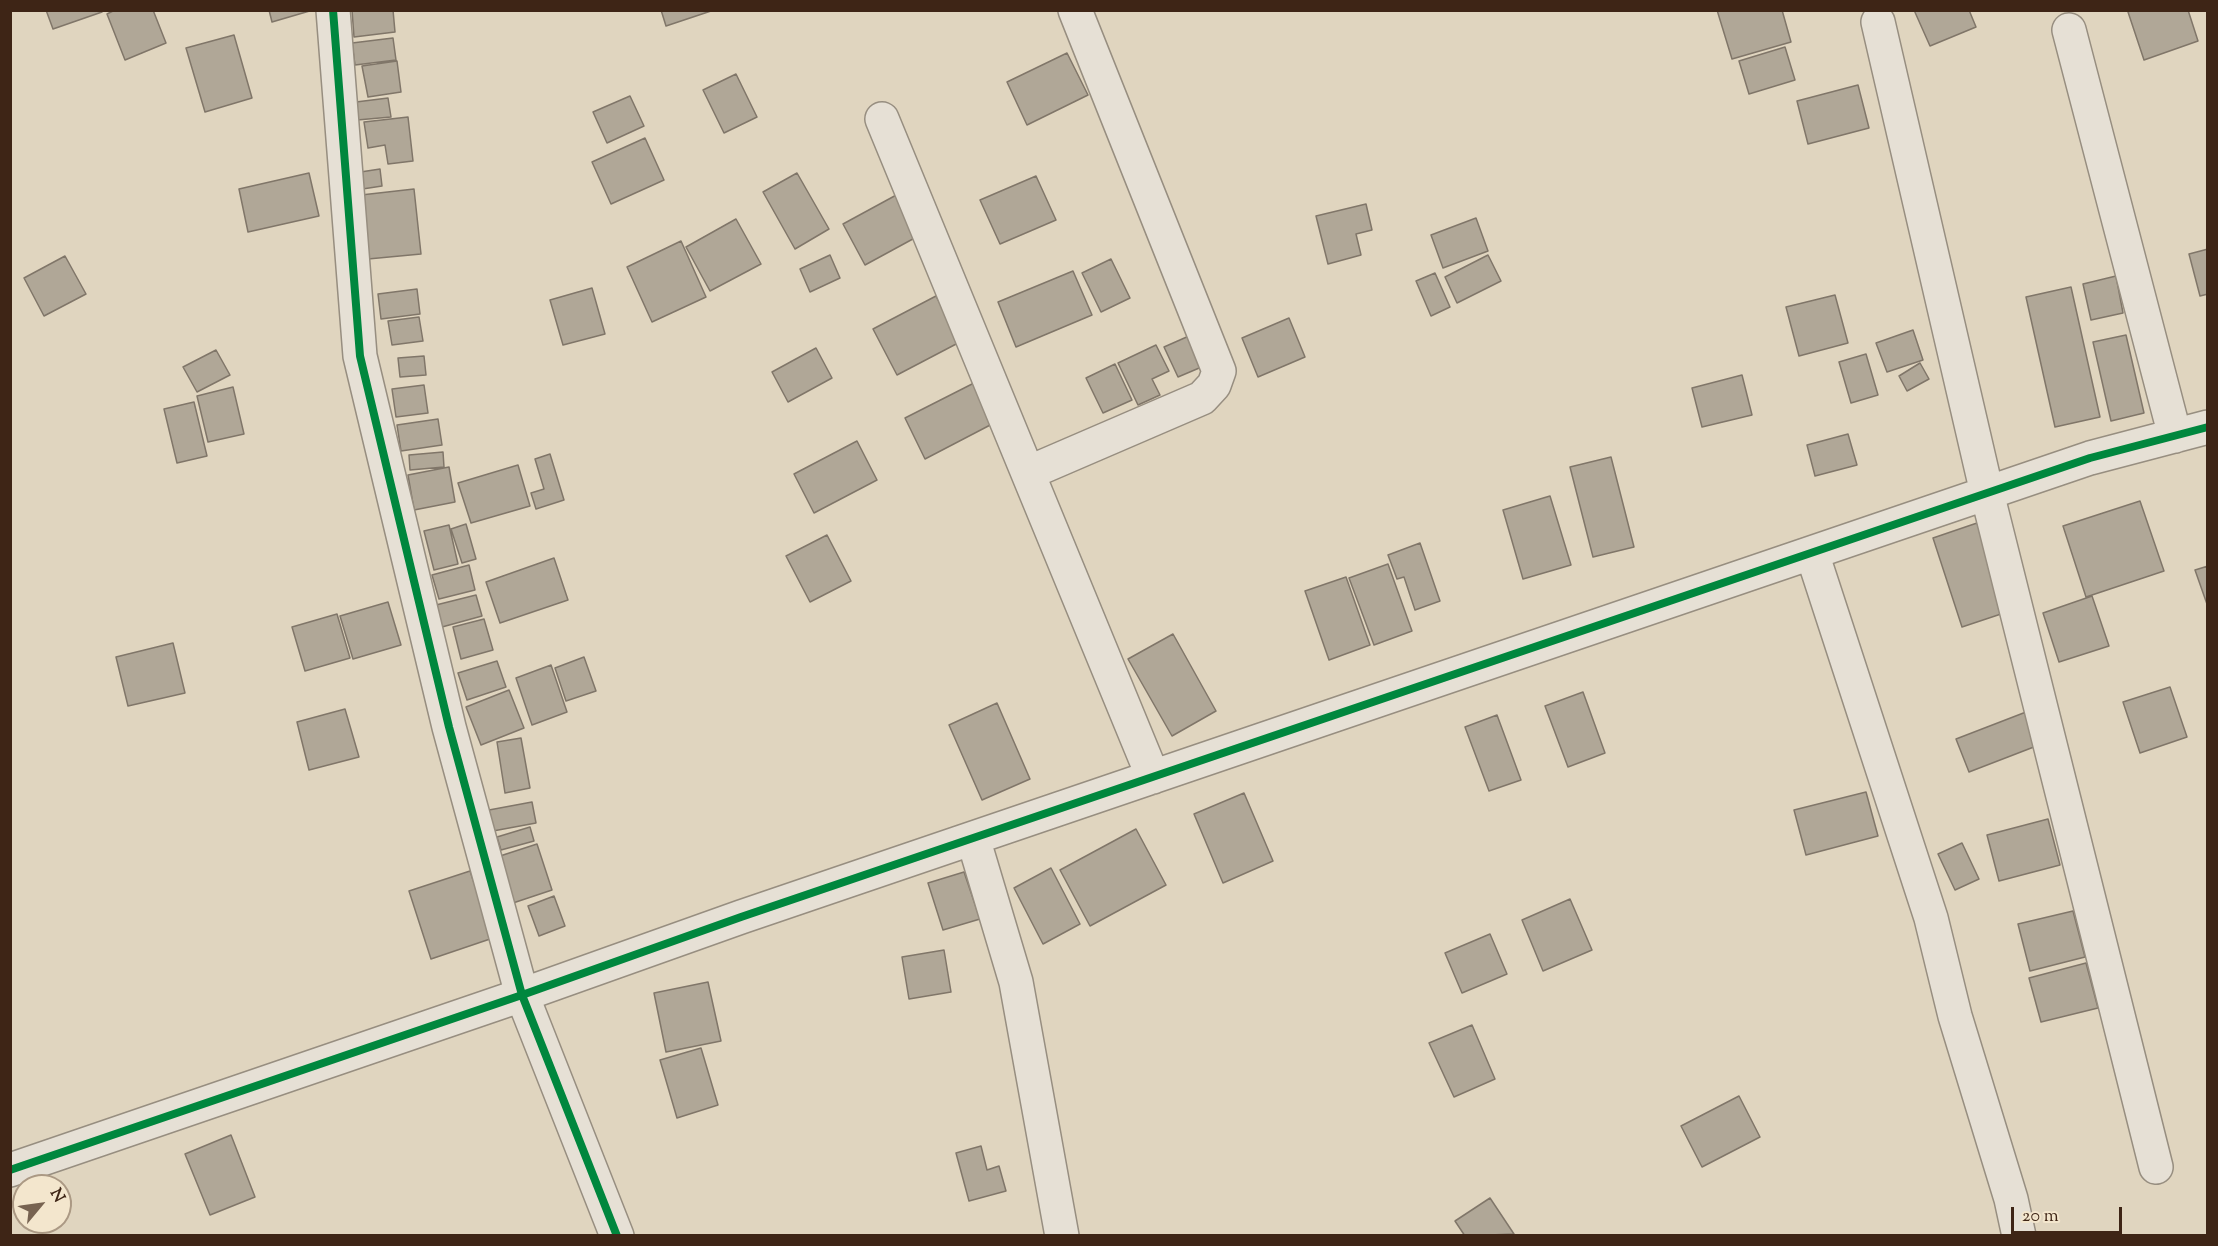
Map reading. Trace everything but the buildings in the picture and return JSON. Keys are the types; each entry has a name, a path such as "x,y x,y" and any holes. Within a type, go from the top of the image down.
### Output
{"street":[{"path":"333,10 360,356 450,727 522,995 617,1236"},
{"path":"1028,473 1202,398 1214,384 1219,370 1075,10"},
{"path":"1878,22 1987,493 2156,1167"},
{"path":"2069,30 2175,436"},
{"path":"882,119 1152,777"},
{"path":"10,1170 973,838 2090,458 2208,427"},
{"path":"1812,553 1930,918 1955,1016 2011,1199 2019,1236"},
{"path":"973,838 1016,982 1062,1236"}],"cycle path":[{"path":"333,10 360,356 449,727 522,995 617,1236"},
{"path":"10,1170 522,995 741,917 2090,458 2208,427"}]}
